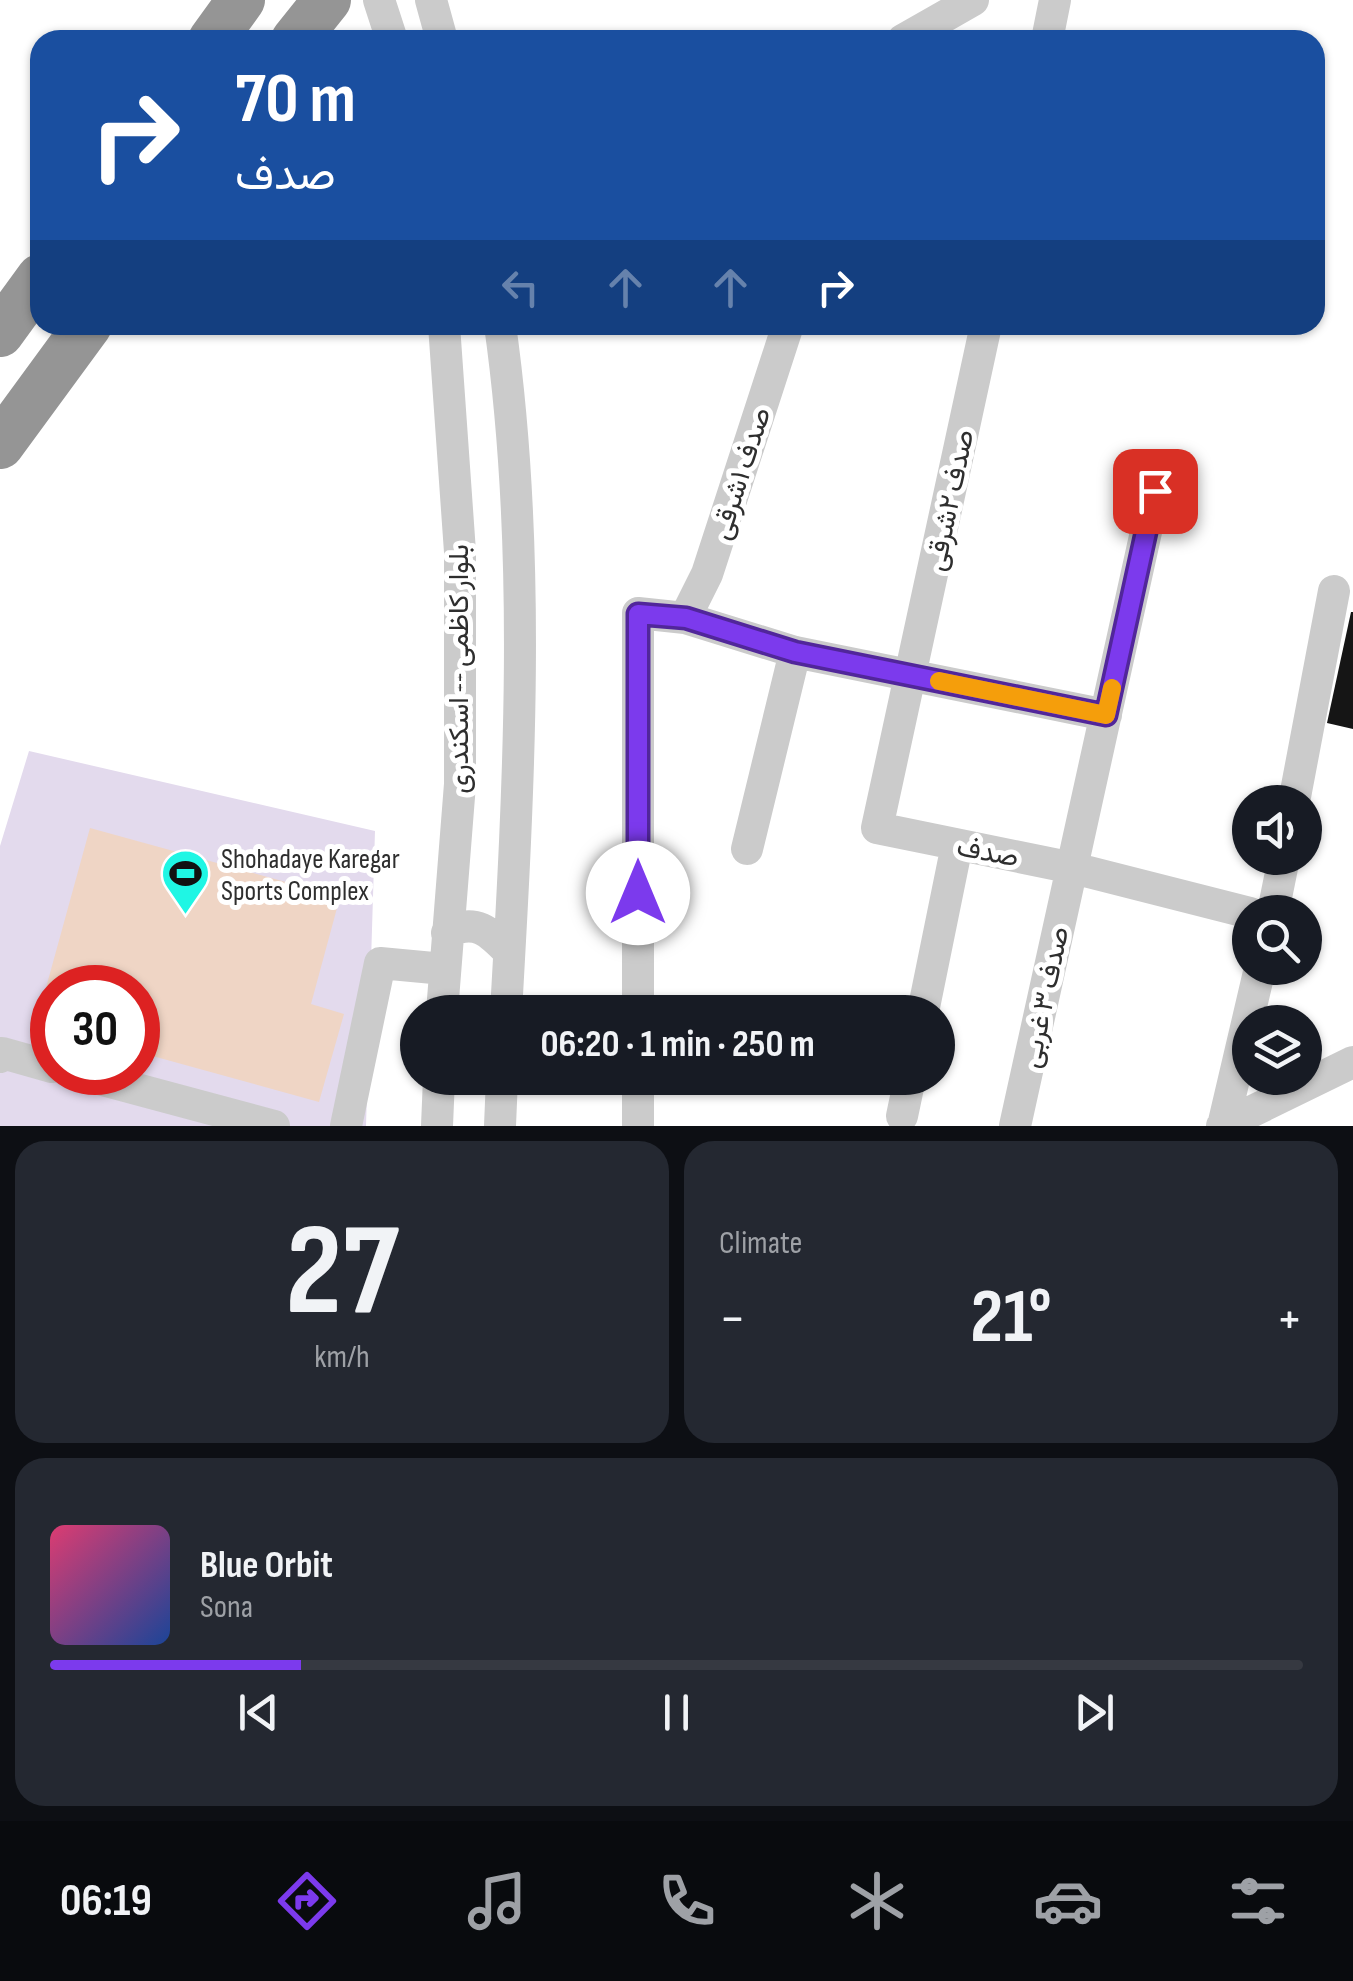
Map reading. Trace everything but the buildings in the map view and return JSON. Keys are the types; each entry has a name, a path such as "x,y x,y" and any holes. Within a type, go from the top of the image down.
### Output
{"highway":[{"path":"219,30 241,0"},
{"path":"0,333 30,292"},
{"path":"0,445 81,335"}],"street":[{"path":"380,0 389,30"},
{"path":"431,0 439,30"},
{"path":"920,30 972,0"},
{"path":"1049,30 1055,0"},
{"name":"بلوار کاظمی -- اسکندری","path":"443,995 460,784 460,552 445,335"},
{"name":"بلوار کاظمی -- اسکندری","path":"501,335 508,381 518,575 507,995"},
{"name":"صدف ۱شرقی","path":"686,618 708,574 785,335"},
{"name":"صدف ۲شرقی","path":"912,676 984,335"},
{"name":"صدف ۳ غربی","path":"1016,1126 1155,491"},
{"path":"1297,785 1334,591"},
{"path":"638,995 638,614 686,618 795,652 1106,715"},
{"path":"747,848 795,652"},
{"name":"صدف","path":"912,676 877,828 1073,868 1232,908"},
{"path":"927,995 958,845"},
{"path":"447,933 468,925 479,926 510,952"},
{"path":"346,1126 380,963 444,969"},
{"path":"1222,1126 1256,985"},
{"path":"0,1057 2,1052 30,1060"},
{"path":"1222,1126 1353,1062"},
{"path":"159,1095 274,1126"},
{"path":"437,1126 438,1095"},
{"path":"500,1126 501,1095"},
{"path":"638,1095 638,1126"},
{"path":"902,1116 906,1095"}],"shaded area":[{"name":"Shohadaye Karegar Sports Complex","path":"29,751 375,831 366,1126 0,1126 0,846"},
{"path":"90,828 340,897 311,1004 344,1014 319,1102 160,1058 160,965 52,965"}],"slow traffic":[{"path":"939,681 1106,715 1112,688"}],"place":[{"name":"Shohadaye Karegar Sports Complex","path":"186,916"}],"route":[{"path":"638,893 638,614 686,618 795,652 1106,715 1155,491"}]}
